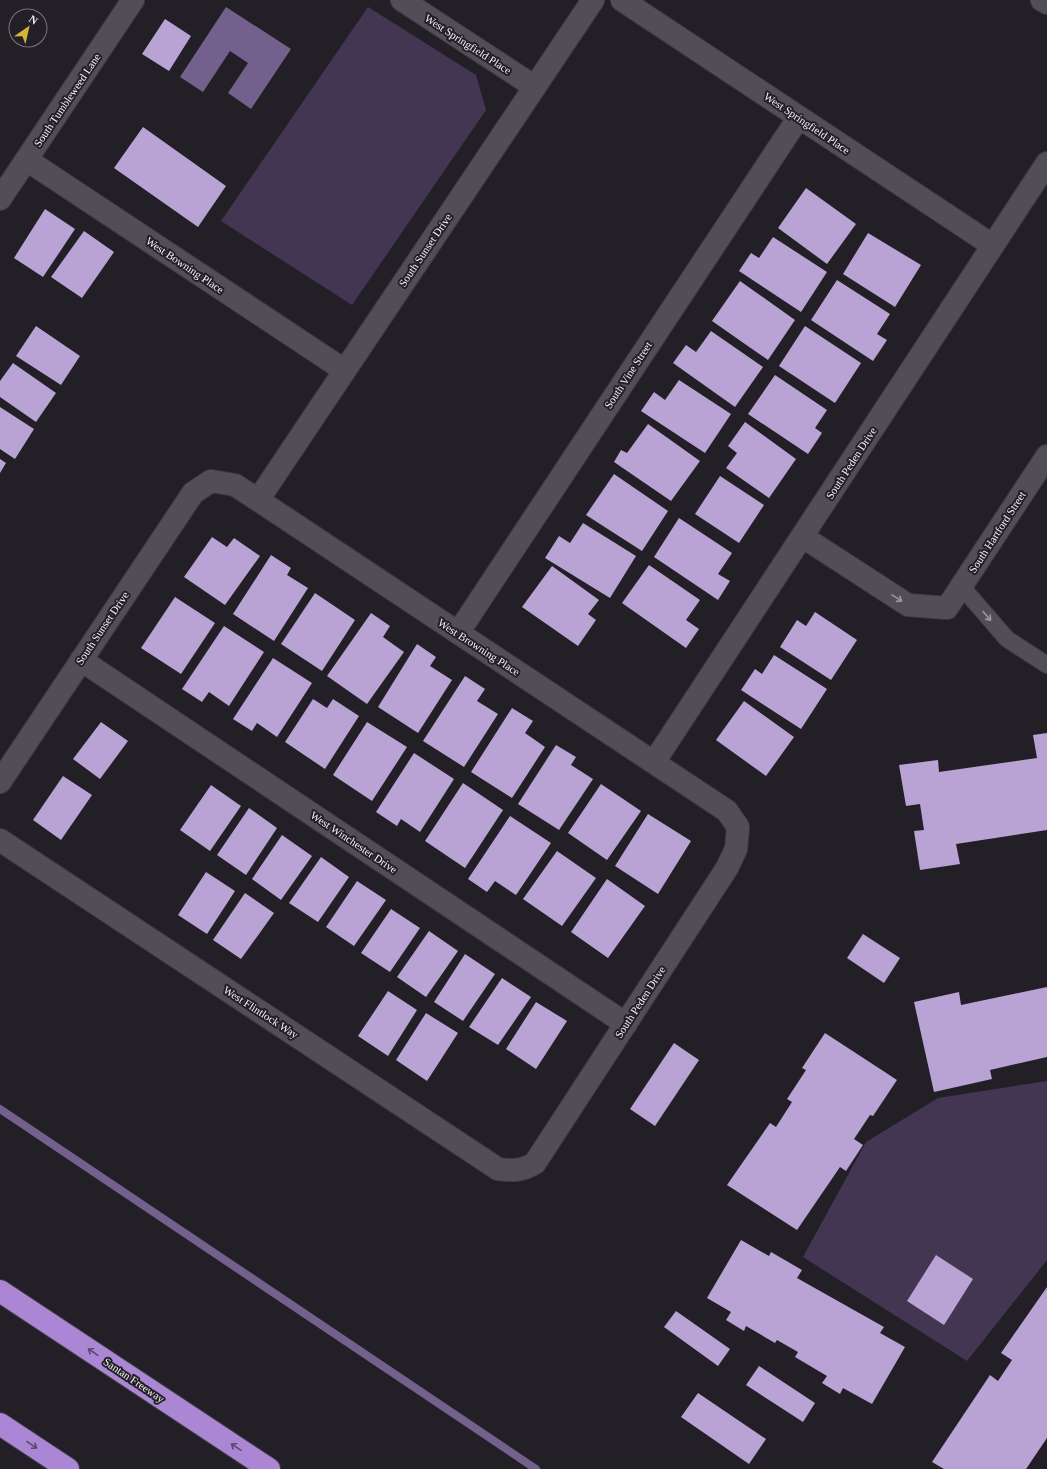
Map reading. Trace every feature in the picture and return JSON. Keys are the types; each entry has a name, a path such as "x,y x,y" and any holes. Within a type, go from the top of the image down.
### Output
{"highway":[{"name":"Santan Freeway","path":"0,1291 269,1469"},
{"path":"0,1424 68,1469"}],"street":[{"name":"South Tumbleweed Lane","path":"0,199 133,0"},
{"name":"West Springfield Place","path":"402,0 535,87"},
{"name":"South Sunset Drive","path":"258,500 593,0"},
{"name":"West Springfield Place","path":"622,0 992,245"},
{"path":"1042,0 1047,4"},
{"name":"South Vine Street","path":"458,633 799,117"},
{"name":"West Bowning Place","path":"27,160 344,370"},
{"name":"South Peden Drive","path":"654,762 803,537 1047,162"},
{"name":"South Hartford Street","path":"803,537 864,578 908,605 947,608 1047,456"},
{"name":"South Sunset Drive","path":"0,782 193,493 211,481"},
{"name":"West Browning Place","path":"211,481 235,485 258,500 654,762 727,812 738,826"},
{"name":"West Winchester Drive","path":"81,660 626,1024"},
{"name":"South Peden Drive","path":"526,1168 535,1163 727,868 736,849 738,826"},
{"name":"West Flintlock Way","path":"0,840 498,1169 512,1171 526,1168"}],"lane":[{"path":"962,587 1007,639 1047,665"}],"shaded area":[{"path":"226,7 291,49 251,109 228,93 248,63 230,51 203,92 180,77"},
{"path":"368,7 476,75 486,110 352,305 221,221"},
{"path":"1047,1081 1047,1260 967,1361 803,1257 866,1142 938,1098"}],"building":[{"path":"165,19 191,36 169,71 142,54"},
{"path":"143,127 226,186 198,227 114,168"},
{"path":"806,188 856,224 827,264 778,228"},
{"path":"45,209 75,229 43,277 14,258"},
{"path":"84,231 114,252 82,298 51,277"},
{"path":"868,233 921,265 895,307 843,274"},
{"path":"773,237 827,272 801,312 739,271 751,253 759,258"},
{"path":"837,280 890,314 877,334 887,340 873,361 811,320"},
{"path":"740,281 795,320 768,360 712,321"},
{"path":"36,326 80,356 61,385 16,356"},
{"path":"805,326 861,363 835,403 779,366"},
{"path":"711,331 763,367 735,407 673,363 686,345 696,352"},
{"path":"13,363 56,393 36,422 0,397 0,381"},
{"path":"775,375 827,410 815,428 822,433 808,454 748,414"},
{"path":"679,380 731,414 705,453 641,411 654,392 665,400"},
{"path":"0,407 34,429 15,459 0,449"},
{"path":"745,422 796,459 769,498 726,468 737,453 728,446"},
{"path":"648,424 700,461 671,501 614,462 621,450 627,453"},
{"path":"0,459 6,463 0,473"},
{"path":"614,474 668,511 642,551 586,515"},
{"path":"720,476 764,505 739,543 695,514"},
{"path":"679,518 732,553 718,574 730,581 718,600 654,557"},
{"path":"583,523 636,556 610,598 545,558 559,536 570,543"},
{"path":"212,537 227,547 234,538 260,556 225,605 184,577"},
{"path":"271,555 291,568 287,575 308,588 274,641 233,614"},
{"path":"649,565 700,600 686,620 699,629 686,648 622,603"},
{"path":"552,566 599,600 588,614 596,620 578,646 522,607"},
{"path":"315,593 355,620 322,671 281,644"},
{"path":"175,597 215,623 181,674 141,648"},
{"path":"815,612 857,640 831,680 780,647 797,620 806,626"},
{"path":"371,613 390,626 383,637 404,652 367,704 327,676"},
{"path":"224,626 264,652 229,706 209,692 202,702 182,689"},
{"path":"417,644 436,657 430,666 452,680 418,733 378,707"},
{"path":"774,655 827,689 801,729 741,690 755,669 762,674"},
{"path":"273,658 312,683 277,737 257,723 252,731 233,719"},
{"path":"465,676 485,689 477,701 498,714 464,767 423,741"},
{"path":"313,699 327,708 333,699 359,716 325,769 285,742"},
{"path":"744,701 794,737 766,776 716,740"},
{"path":"512,708 533,721 525,733 545,747 512,798 471,772"},
{"path":"101,722 128,741 100,779 73,759"},
{"path":"367,722 407,747 372,801 333,775"},
{"path":"1047,733 1047,830 956,844 960,864 920,870 914,831 924,830 920,804 906,806 899,765 938,760 939,772 1037,758 1033,735"},
{"path":"556,745 576,757 571,765 593,779 559,830 518,804"},
{"path":"414,753 454,779 420,832 401,819 397,826 376,812"},
{"path":"63,776 92,795 61,840 33,820"},
{"path":"463,783 503,810 465,868 425,841"},
{"path":"601,784 641,811 607,860 568,833"},
{"path":"211,785 241,806 210,851 180,830"},
{"path":"249,808 277,828 246,875 217,855"},
{"path":"648,814 691,841 658,894 615,866"},
{"path":"510,816 551,843 516,895 495,881 487,892 468,879"},
{"path":"282,835 312,856 281,900 252,879"},
{"path":"557,851 596,878 562,926 523,899"},
{"path":"321,857 349,877 318,922 289,903"},
{"path":"206,872 235,891 207,934 178,915"},
{"path":"607,879 645,906 608,958 571,932"},
{"path":"357,881 386,900 354,946 326,927"},
{"path":"245,893 274,913 241,959 213,940"},
{"path":"391,909 420,928 390,972 361,953"},
{"path":"429,931 458,951 426,997 397,977"},
{"path":"863,934 900,958 884,983 847,958"},
{"path":"465,954 495,974 463,1021 434,1002"},
{"path":"502,978 531,997 498,1045 469,1027"},
{"path":"1047,987 1047,1057 990,1070 992,1079 934,1092 914,1002 959,992 961,1005"},
{"path":"388,991 417,1010 388,1056 358,1036"},
{"path":"536,1002 567,1021 536,1069 506,1049"},
{"path":"426,1013 458,1033 427,1081 396,1060"},
{"path":"825,1033 897,1080 873,1116 870,1115 854,1139 863,1145 846,1171 840,1167 797,1230 727,1185 770,1123 776,1127 792,1102 787,1099 806,1070 802,1068"},
{"path":"674,1043 699,1060 655,1126 630,1109"},
{"path":"741,1240 769,1256 771,1252 802,1270 797,1278 884,1327 880,1333 905,1347 872,1404 843,1388 840,1394 822,1383 827,1376 795,1357 798,1352 777,1340 775,1343 746,1326 744,1331 726,1320 731,1312 707,1298"},
{"path":"936,1255 973,1279 944,1325 907,1301"},
{"path":"1047,1287 1047,1438 1026,1469 944,1469 932,1462 990,1375 998,1381 1012,1360 1001,1353"},
{"path":"676,1311 730,1349 718,1366 664,1327"},
{"path":"759,1366 815,1403 803,1422 746,1385"},
{"path":"698,1393 766,1439 749,1464 681,1417"}],"waterway":[{"path":"0,1109 536,1469"}]}
